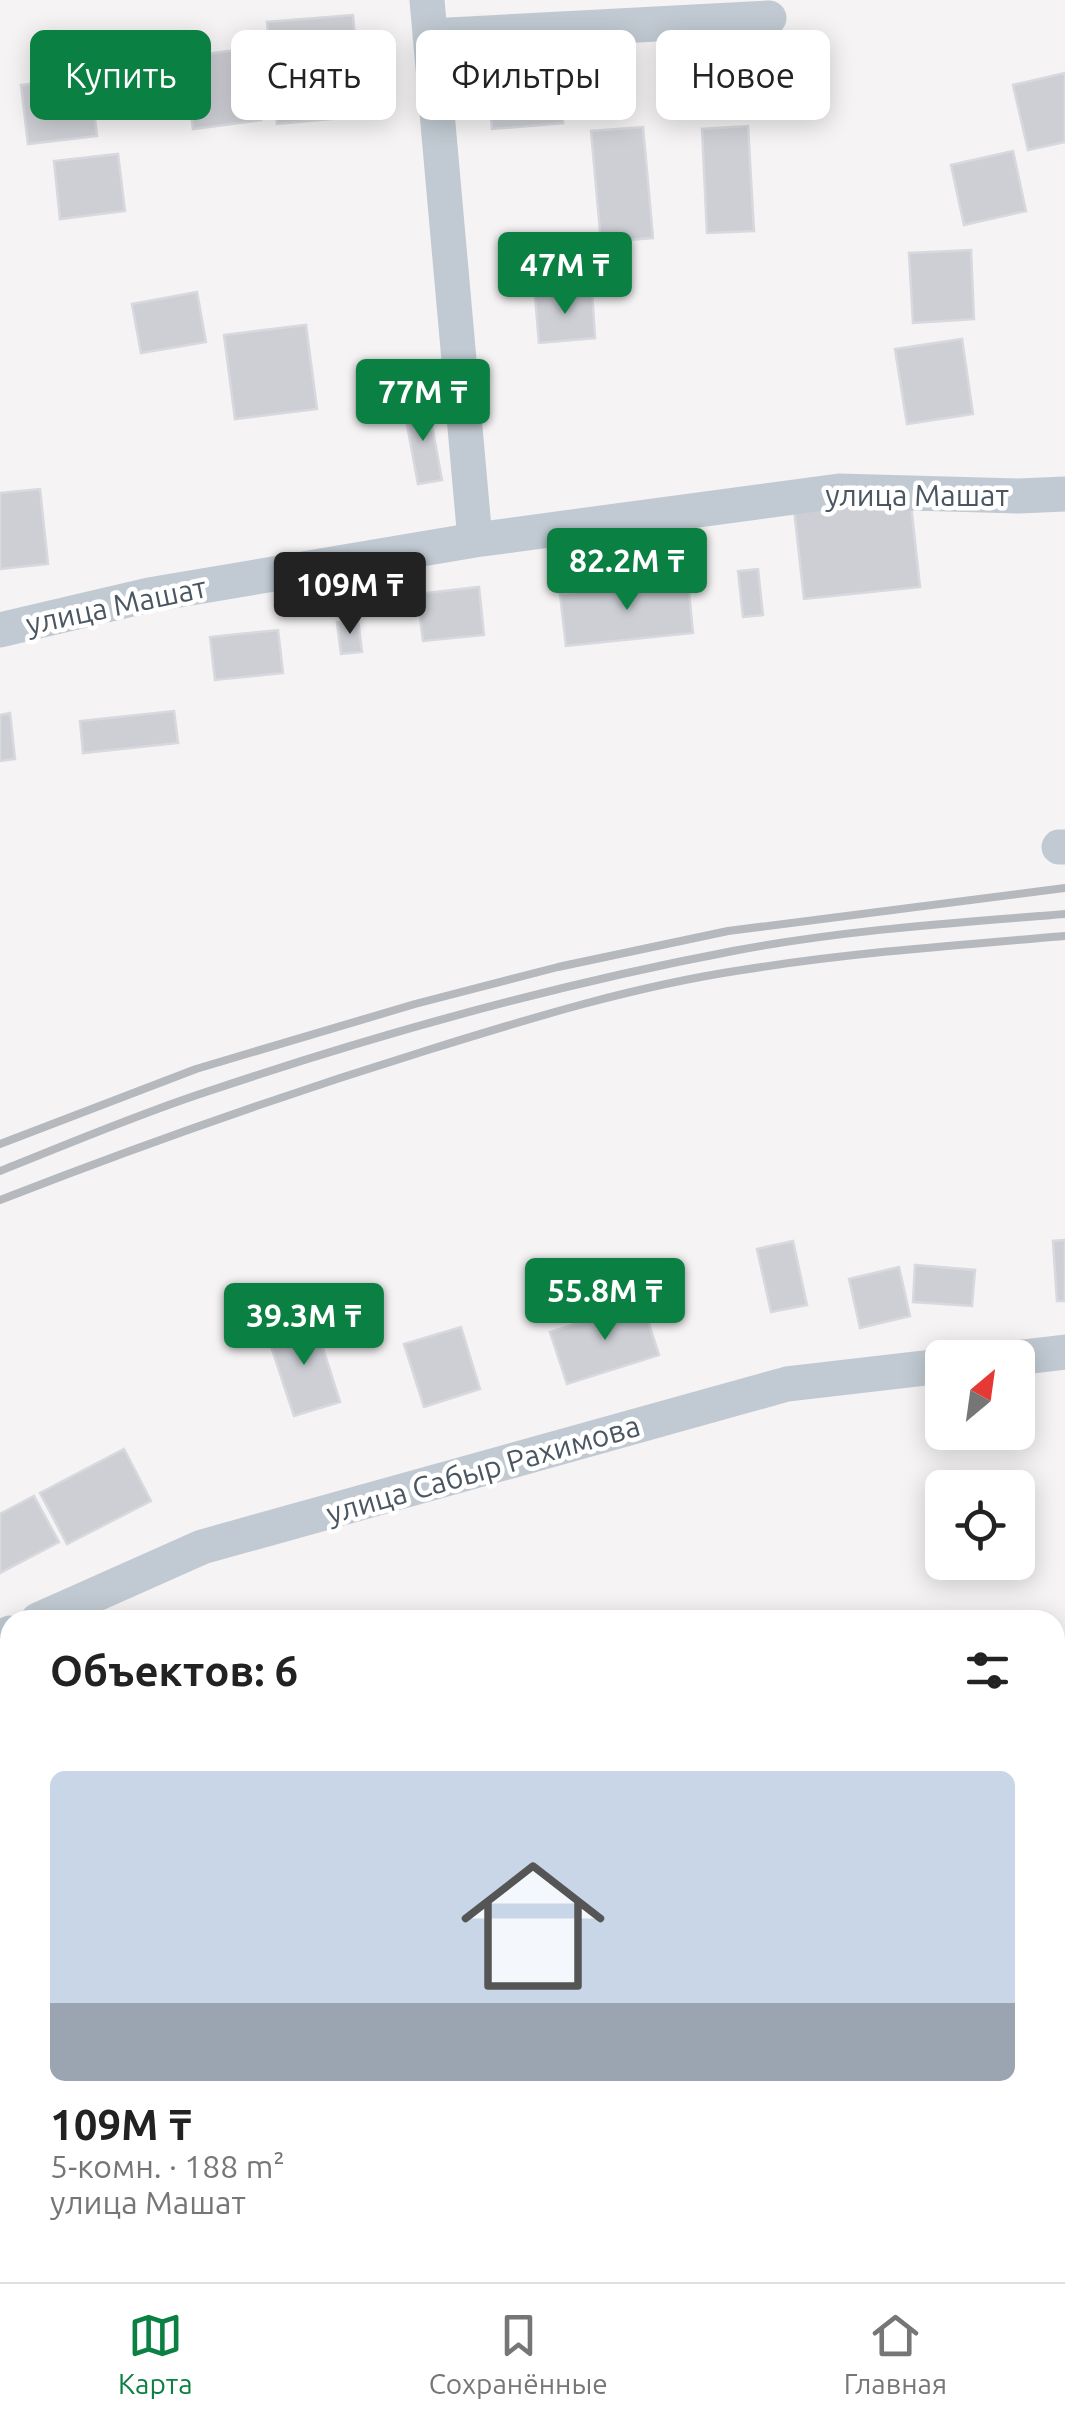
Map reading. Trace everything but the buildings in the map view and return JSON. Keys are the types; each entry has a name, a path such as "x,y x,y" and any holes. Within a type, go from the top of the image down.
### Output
{"street":[{"path":"427,0 430,30"},
{"path":"543,30 769,18"},
{"path":"438,120 475,540"},
{"name":"улица Машат","path":"0,630 148,595 475,540 839,491 1065,494"},
{"path":"1035,1356 1065,1352"},
{"name":"улица Сабыр Рахимова","path":"60,1610 202,1547 787,1384 925,1368"}],"railway":[{"path":"0,1144 196,1069 415,1004 558,967 728,931 1065,888"},
{"path":"0,1171 154,1110 271,1071 401,1031 599,979 816,938 1065,914"},
{"path":"0,1200 320,1085 505,1026 623,994 782,964 1065,936"}]}
